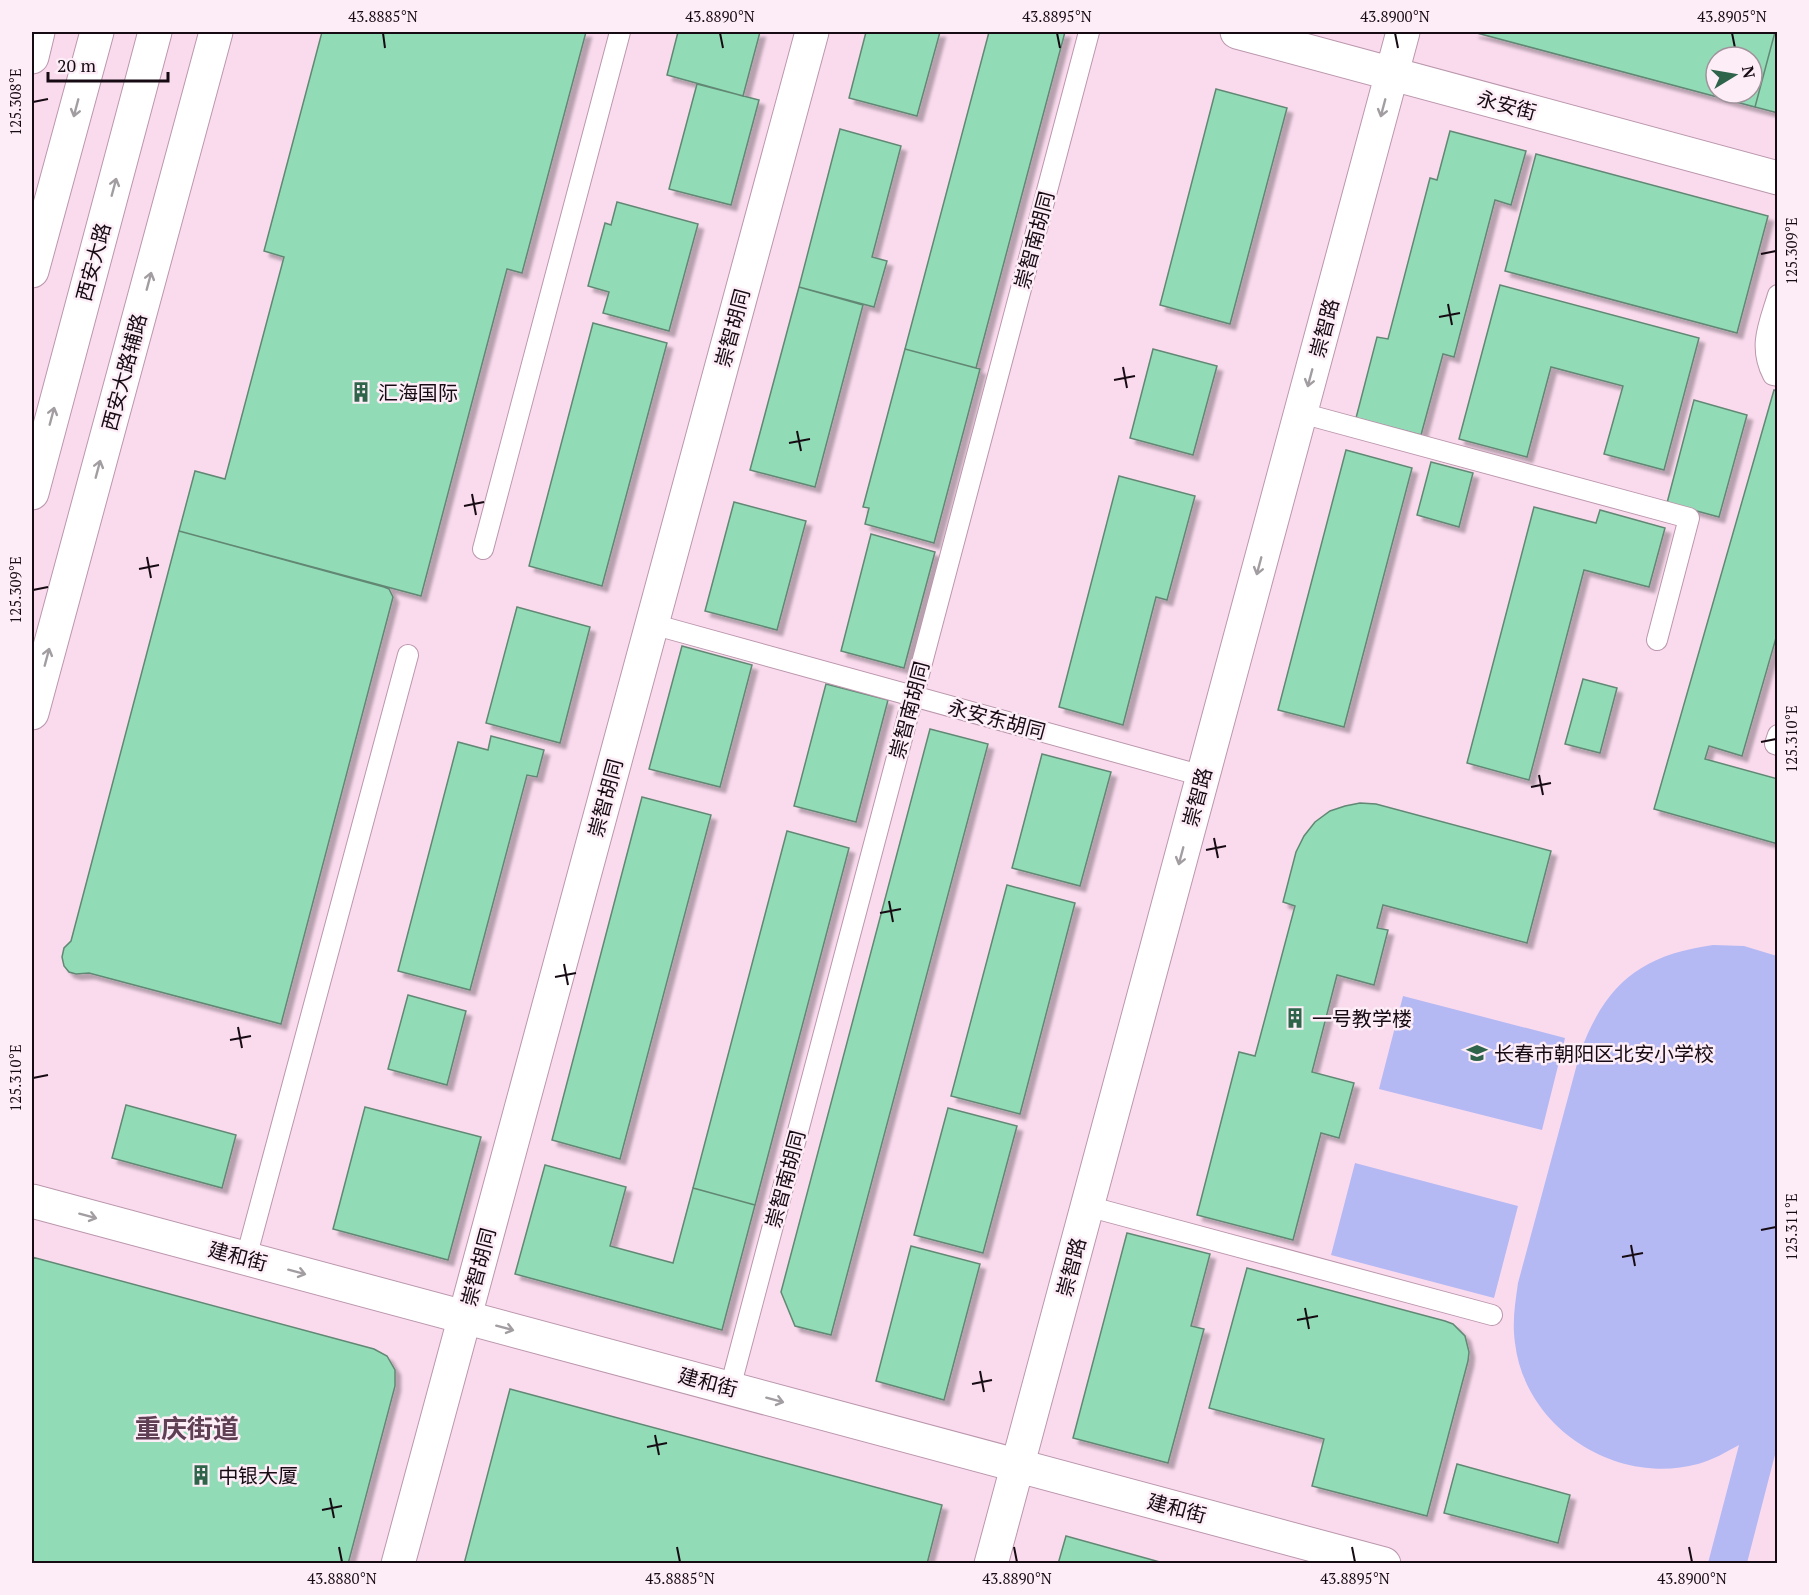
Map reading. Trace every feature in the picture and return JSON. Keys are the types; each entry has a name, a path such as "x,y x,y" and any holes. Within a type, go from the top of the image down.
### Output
{"street":[{"path":"32,57 38,32"},
{"path":"32,271 96,32"},
{"name":"西安大路","path":"32,492 155,32"},
{"name":"西安大路辅路","path":"32,714 216,32"},
{"name":"崇智胡同","path":"398,1563 812,32"},
{"name":"永安街","path":"1237,32 1778,178"},
{"name":"崇智路","path":"991,1563 1403,32"},
{"name":"建和街","path":"32,1201 1384,1563"}],"lane":[{"path":"483,549 620,32"},
{"name":"崇智南胡同","path":"730,1388 1089,32"},
{"path":"1778,295 1765,341 1766,361 1773,375 1778,376"},
{"path":"1301,413 1689,518 1657,640"},
{"name":"永安东胡同","path":"652,624 1203,776"},
{"path":"246,1258 408,655"},
{"path":"1778,735 1775,744 1778,745"},
{"path":"1087,1206 1492,1315"}],"shaded area":[{"path":"1713,945 1744,946 1777,956 1777,1447 1747,1563 1708,1563 1739,1445 1698,1464 1667,1469 1636,1466 1607,1458 1580,1444 1556,1424 1536,1401 1522,1374 1514,1335 1518,1283 1580,1053 1590,1029 1601,1008 1614,991 1646,965 1665,956"},
{"path":"1403,996 1565,1038 1542,1130 1379,1089"},
{"path":"1355,1163 1518,1206 1494,1298 1331,1255"}],"building":[{"name":"汇海国际","path":"322,32 586,32 522,273 507,269 421,596 179,531 195,471 225,479 284,257 264,251"},
{"path":"678,32 760,32 743,96 667,75"},
{"path":"866,32 940,32 917,116 849,98"},
{"path":"989,32 1065,32 976,368 905,349"},
{"path":"1473,32 1775,32 1764,73 1764,45 1704,45 1704,93"},
{"path":"1775,32 1778,32 1778,113 1755,107 1756,105 1764,105 1764,73"},
{"path":"697,84 759,100 731,205 669,189"},
{"path":"1216,89 1287,108 1230,324 1160,305"},
{"path":"840,129 901,146 872,257 887,261 874,307 799,287"},
{"path":"1450,131 1526,151 1511,205 1495,200 1454,357 1443,354 1421,435 1356,418 1377,337 1388,339 1430,178 1437,180"},
{"path":"1536,154 1768,216 1737,333 1505,271"},
{"path":"617,202 698,224 669,331 603,313 609,292 588,286 605,223 611,225"},
{"path":"1500,285 1699,338 1664,470 1604,454 1623,386 1551,367 1527,457 1459,439"},
{"path":"799,287 863,305 815,487 750,470"},
{"path":"593,323 667,343 602,586 529,566"},
{"path":"905,349 980,369 934,543 865,524 869,508 863,507"},
{"path":"1153,349 1217,366 1193,455 1130,438"},
{"path":"1774,390 1778,391 1778,631 1742,756 1709,746 1705,759 1778,779 1778,844 1654,809"},
{"path":"1694,400 1747,415 1719,517 1667,503"},
{"path":"1346,450 1412,468 1344,727 1278,710"},
{"path":"1431,462 1473,473 1459,527 1417,515"},
{"path":"1119,476 1195,496 1167,600 1156,597 1123,725 1059,707"},
{"path":"734,502 806,521 777,630 705,611"},
{"path":"1534,507 1596,523 1600,510 1665,528 1649,587 1584,570 1529,780 1467,763"},
{"path":"179,531 384,587 389,589 393,597 281,1024 89,973 69,972 64,966 62,957 64,948 71,941"},
{"path":"871,534 935,552 904,668 841,651"},
{"path":"517,607 590,627 560,743 486,723"},
{"path":"682,646 752,665 720,787 649,769"},
{"path":"1583,679 1617,688 1600,753 1565,744"},
{"path":"826,684 888,700 856,822 794,806"},
{"path":"930,729 988,744 831,1335 795,1326 781,1292"},
{"path":"491,736 544,750 537,777 527,775 470,990 398,971 458,742 488,750"},
{"path":"1042,754 1111,772 1080,886 1012,868"},
{"path":"642,797 711,815 620,1159 552,1140"},
{"name":"一号教学楼","path":"1360,803 1376,804 1551,851 1527,943 1383,905 1377,928 1388,930 1374,985 1337,975 1312,1072 1354,1083 1339,1138 1321,1133 1293,1240 1197,1215 1239,1052 1255,1056 1295,906 1283,902 1296,852 1304,836 1315,822 1330,811"},
{"path":"787,831 849,848 755,1205 693,1188"},
{"path":"1007,885 1075,903 1020,1114 951,1096"},
{"path":"408,995 466,1011 447,1085 388,1069"},
{"path":"126,1105 236,1135 222,1188 112,1158"},
{"path":"365,1107 481,1137 448,1260 333,1229"},
{"path":"948,1108 1017,1126 983,1253 914,1235"},
{"path":"545,1165 626,1187 610,1246 673,1263 693,1188 755,1205 722,1330 515,1274"},
{"path":"1127,1233 1210,1254 1191,1326 1204,1329 1168,1463 1073,1438"},
{"path":"911,1246 980,1264 944,1400 876,1381"},
{"name":"中银大厦","path":"32,1257 374,1349 387,1356 395,1370 395,1386 348,1564 32,1564"},
{"path":"1247,1268 1445,1321 1453,1324 1465,1336 1469,1352 1468,1361 1427,1516 1312,1486 1324,1439 1209,1408"},
{"path":"510,1389 942,1505 927,1564 464,1564"},
{"path":"1457,1464 1570,1495 1558,1543 1444,1513"},
{"path":"1066,1536 1167,1564 1058,1564"}],"place":[{"name":"汇海国际","path":"361,392"},
{"name":"一号教学楼","path":"1295,1018"},
{"name":"长春市朝阳区北安小学校","path":"1477,1053"},
{"name":"中银大厦","path":"201,1475"}],"district":[{"name":"重庆街道","path":"187,1428"}]}
